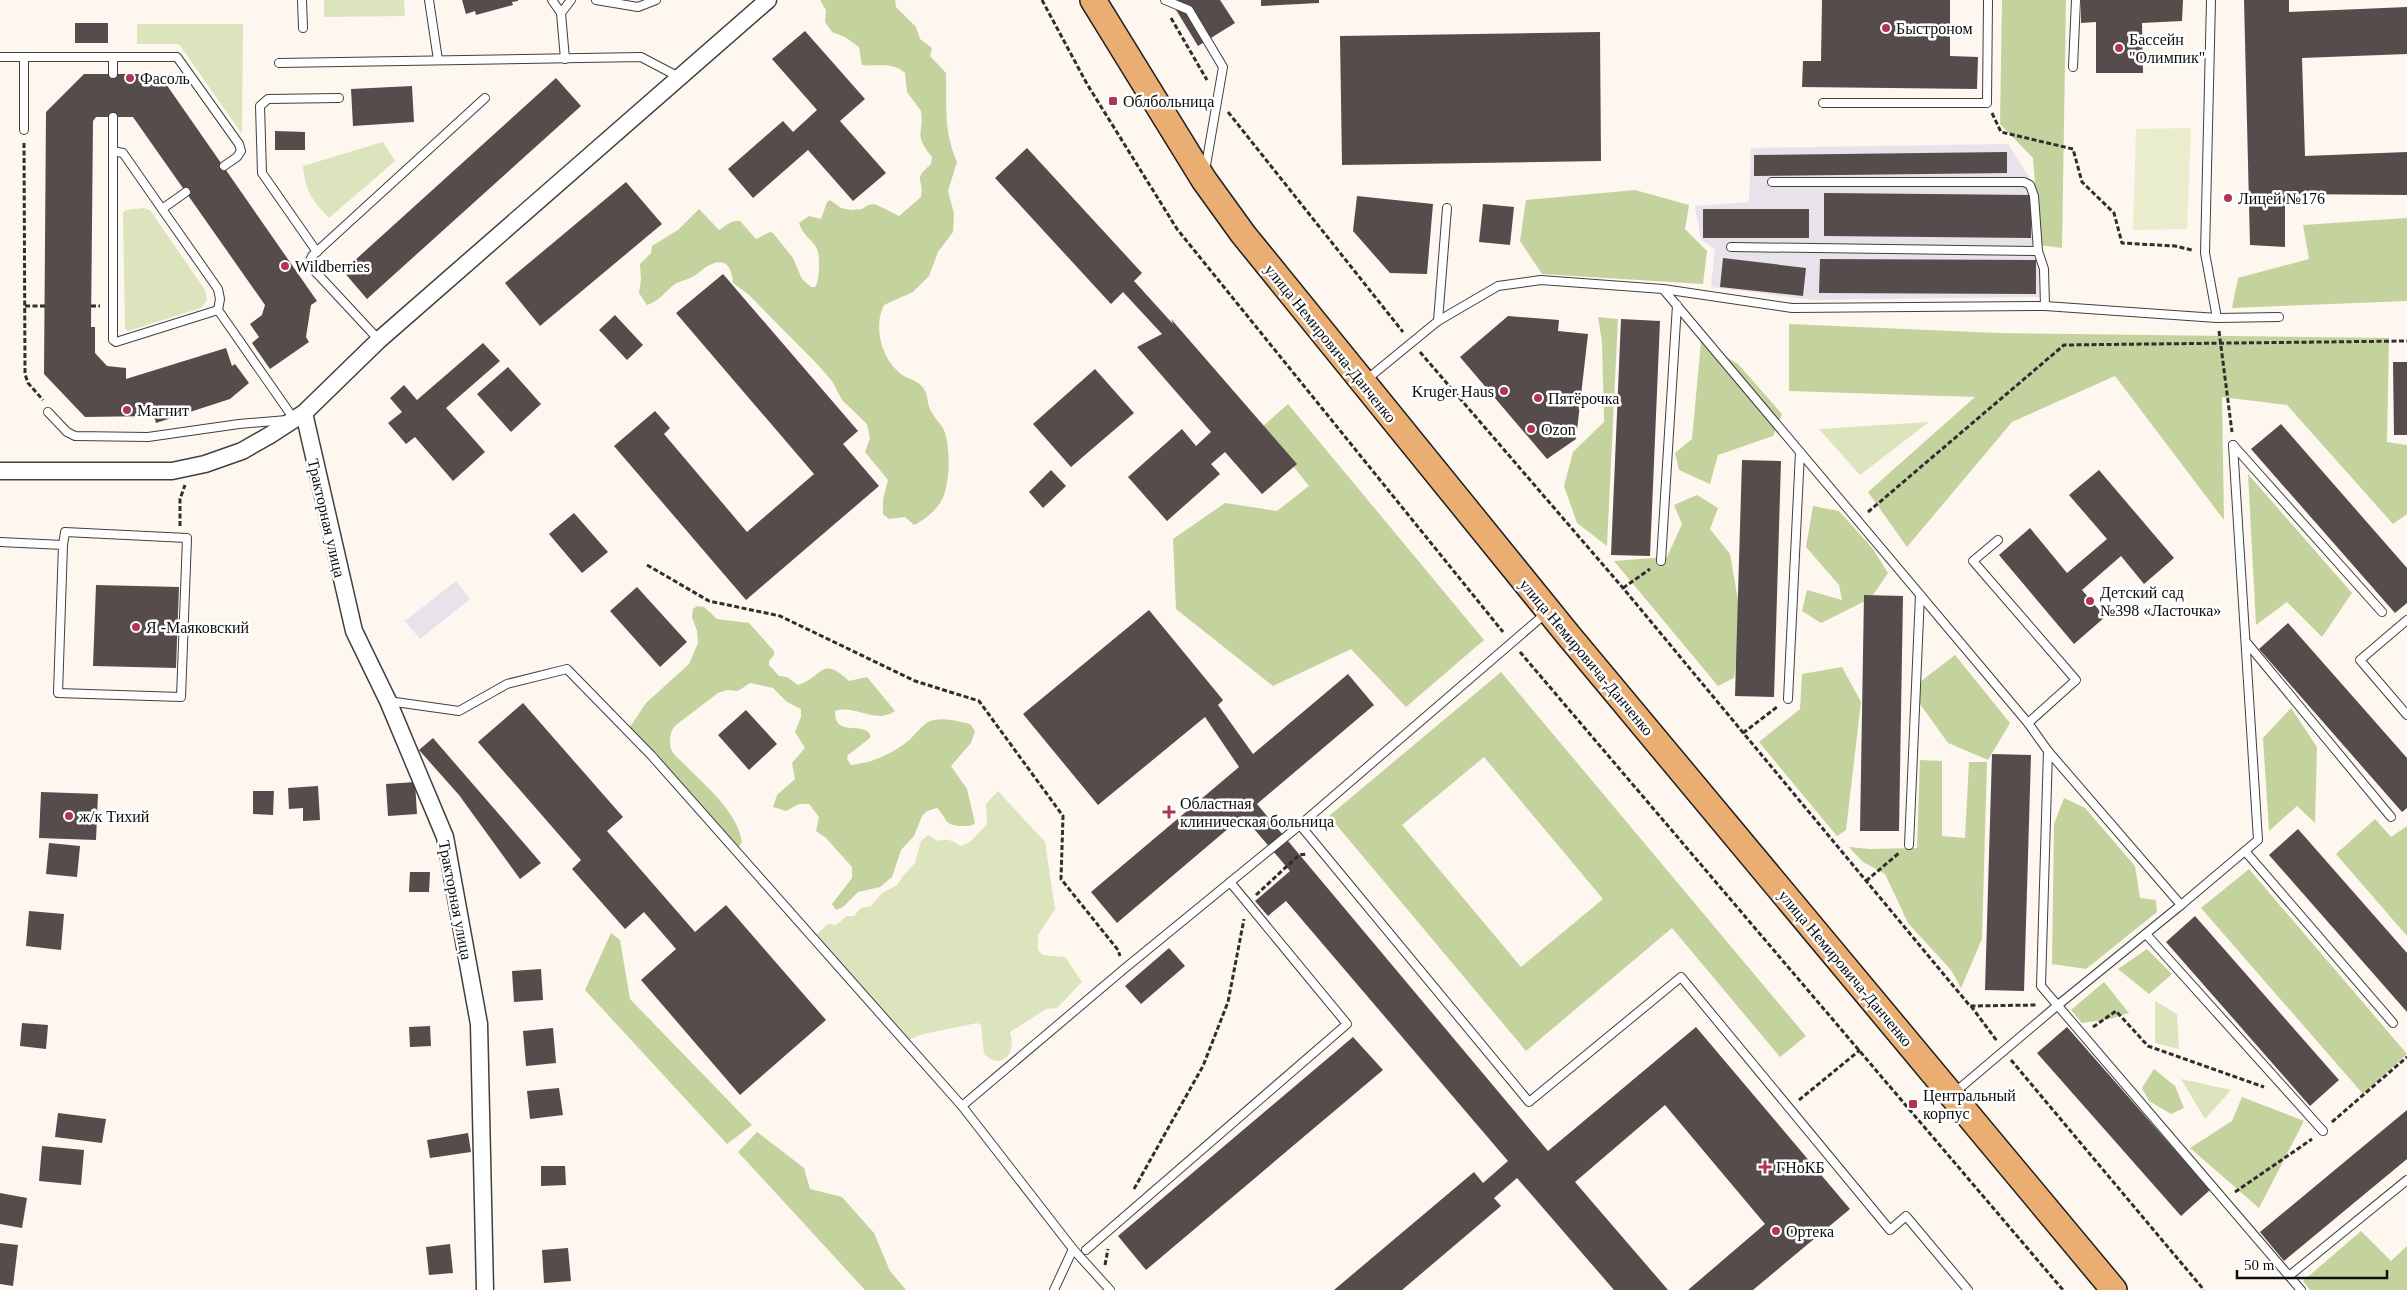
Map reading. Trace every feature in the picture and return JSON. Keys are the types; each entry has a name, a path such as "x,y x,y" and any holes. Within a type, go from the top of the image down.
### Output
{"main road":[{"name":"улица Немировича-Данченко","path":"1093,0 1204,180 1243,234 1362,383 1549,611 1952,1095 2108,1288"}],"street":[{"path":"0,470 172,471 205,464 242,451 270,435 299,416 379,340 768,0"},
{"name":"Тракторная улица","path":"299,416 354,631 388,701 445,837 479,1024 485,1290"}],"lane":[{"path":"302,0 303,28"},
{"path":"428,0 438,60"},
{"path":"552,0 561,13 565,58"},
{"path":"561,13 571,0"},
{"path":"596,0 638,7 656,0"},
{"path":"1165,0 1189,10 1223,67 1204,180"},
{"path":"1823,103 1987,104 1988,0"},
{"path":"2073,67 2076,0"},
{"path":"2211,0 2205,253 2217,318"},
{"path":"24,57 24,130"},
{"path":"112,57 112,74"},
{"path":"0,58 177,57 239,144 241,151 237,157 224,166"},
{"path":"279,62 644,58 679,77"},
{"path":"316,252 262,173 260,106 268,98 338,98"},
{"path":"379,340 312,267 310,261 316,252 485,98"},
{"path":"113,117 113,340 116,342 218,310"},
{"path":"48,412 67,432 75,436 148,437 299,416 218,310 220,299 218,290 123,153 113,151"},
{"path":"1772,182 2024,182 2030,185 2034,196 2038,251 2044,269 2045,306"},
{"path":"162,209 186,192"},
{"path":"1438,321 1447,208"},
{"path":"1731,247 2038,251"},
{"path":"1362,383 1438,321 1498,286 1541,280 1663,289 1792,308 2045,306 2217,318 2279,317"},
{"path":"1663,289 2028,723 2048,751 2181,905"},
{"path":"1661,561 1677,305"},
{"path":"2233,445 2382,612"},
{"path":"1952,1095 2258,840 2233,445"},
{"path":"1788,699 1800,452"},
{"path":"65,532 186,538 181,697 58,693 63,545 65,532"},
{"path":"1998,540 1973,560 2076,680 2028,723"},
{"path":"0,542 63,545"},
{"path":"1909,845 1920,595"},
{"path":"962,1106 1124,969 1300,825 1549,611"},
{"path":"2407,620 2360,660 2407,715"},
{"path":"2247,643 2391,817"},
{"path":"388,701 458,711 507,684 567,669 651,755 962,1106 1073,1248 1110,1290"},
{"path":"2048,751 2041,986 2301,1290"},
{"path":"1300,825 1529,1102 1681,977 1890,1230 1906,1216 1968,1290"},
{"path":"2245,851 2393,1023"},
{"path":"1086,1250 1347,1024 1230,882"},
{"path":"2146,934 2322,1131"},
{"path":"2289,1276 2407,1180"},
{"path":"1054,1290 1073,1248"}],"path":[{"path":"1042,0 1087,84 1177,229 1512,643 2063,1290"},
{"path":"1170,16 1218,98 1411,342 1624,588 1970,1006 2004,1051 2204,1290"},
{"path":"1987,104 2001,132 2073,149 2082,182 2114,213 2122,244 2175,246 2205,253"},
{"path":"24,130 26,379 45,402 48,412"},
{"path":"25,306 45,306"},
{"path":"2217,318 2233,445"},
{"path":"1858,520 2064,345 2407,341"},
{"path":"180,500 180,522"},
{"path":"1624,588 1661,561"},
{"path":"647,566 709,601 780,616 915,681 979,700 1063,816 1061,879 1118,950 1124,969"},
{"path":"1743,733 1788,699"},
{"path":"1866,881 1909,845"},
{"path":"1133,1191 1203,1066 1228,1002 1247,902 1300,855 1323,853"},
{"path":"1970,1006 2058,1005"},
{"path":"2083,1034 2116,1011 2148,1046 2264,1087 2276,1081"},
{"path":"1789,1108 1860,1050"},
{"path":"1101,1280 1114,1224"}],"shaded area":[{"path":"2008,144 2039,193 2040,297 1813,300 1711,287 1715,249 1701,240 1695,206 1749,202 1751,148"},
{"path":"456,581 470,599 420,639 405,621"}],"green space":[{"path":"324,0 404,0 405,16 324,17"},
{"path":"820,0 895,0 896,7 916,27 920,39 932,48 930,56 946,73 948,129 957,162 948,191 954,213 953,232 938,252 929,276 913,292 884,305 879,323 881,342 888,360 901,374 923,387 931,412 946,435 949,466 944,496 932,513 914,525 905,517 889,519 883,514 883,499 888,480 865,452 870,438 867,424 842,400 832,381 818,365 749,295 733,283 729,267 720,262 709,265 695,276 675,284 659,298 647,305 639,293 641,279 640,264 651,253 652,246 678,230 699,209 719,230 732,222 740,221 756,239 770,232 773,233 793,258 802,279 811,287 815,287 819,274 818,252 799,223 809,216 821,219 827,202 830,200 841,208 851,210 862,209 868,205 875,204 899,216 921,197 920,176 931,164 932,157 921,138 921,111 907,92 905,73 900,69 890,66 862,65 859,47 845,37 832,32 825,22 826,10"},
{"path":"2002,0 2066,0 2062,248 2040,245 2033,158 2000,124"},
{"path":"137,24 243,24 242,134 179,44 137,44"},
{"path":"2191,128 2187,229 2133,230 2136,129"},
{"path":"383,142 395,161 329,218 310,195 303,166"},
{"path":"1635,190 1689,205 1685,229 1707,251 1703,284 1542,274 1520,241 1526,200"},
{"path":"144,208 150,210 205,290 207,300 201,308 128,331 125,329 123,213 126,210"},
{"path":"2407,218 2407,301 2232,308 2238,278 2309,259 2303,225"},
{"path":"1598,317 1618,319 1607,546 1577,523 1564,486 1573,452 1604,422 1602,342"},
{"path":"1789,324 1998,333 2389,338 2387,442 2407,445 2407,514 2393,524 2287,405 2222,397 2224,520 2115,376 2012,422 1907,547 1868,492 1975,397 1789,391"},
{"path":"1701,342 1738,364 1782,414 1773,436 1718,455 1710,484 1679,470 1675,453 1692,439"},
{"path":"1288,404 1484,640 1406,707 1351,649 1273,686 1176,609 1173,539 1225,503 1277,511 1309,486 1262,427"},
{"path":"1929,422 1860,475 1819,429"},
{"path":"2248,474 2352,593 2322,637 2287,602 2256,625"},
{"path":"1697,495 1718,508 1710,529 1730,554 1742,623 1734,678 1718,686 1614,561 1667,557 1682,524 1674,505"},
{"path":"1813,506 1839,511 1873,549 1888,573 1871,598 1821,623 1802,611 1807,590 1842,600 1839,585 1806,547"},
{"path":"697,606 704,607 717,619 749,623 774,651 769,665 779,676 787,677 798,685 827,668 840,673 849,681 867,677 895,711 888,715 880,716 850,710 835,711 836,719 843,727 866,730 870,734 870,738 848,755 847,759 851,765 874,760 888,754 908,741 925,724 933,720 949,720 970,724 975,731 971,743 951,766 967,789 975,823 968,826 952,825 937,808 927,811 922,816 914,836 901,850 892,877 880,887 858,892 843,907 836,910 832,904 852,878 852,867 826,838 816,831 819,817 809,804 799,804 786,811 773,807 777,795 795,779 792,763 805,748 795,732 801,717 801,709 787,702 773,688 750,683 738,691 727,690 718,693 676,725 672,730 670,741 675,755 713,792 728,811 739,831 742,842 737,850 633,734 630,727 646,703 689,664 698,643 697,631 692,617 693,609"},
{"path":"1955,655 2010,723 1988,760 1948,743 1918,701 1920,682"},
{"path":"1842,667 1861,702 1846,830 1837,836 1759,742 1800,709 1802,674"},
{"path":"1501,672 1806,1036 1780,1057 1672,928 1526,1051 1329,816","holes":["1484,757 1603,899 1521,967 1402,825"]},
{"path":"2291,708 2317,747 2315,823 2297,806 2269,831 2263,738"},
{"path":"1920,760 1942,761 1942,836 1965,838 1969,762 1987,762 1982,939 1961,988 1951,970 1908,923 1885,874 1863,862 1849,847 1870,849 1917,848"},
{"path":"998,791 1045,842 1055,909 1038,935 1038,950 1043,955 1065,957 1082,982 1057,1008 1046,1009 1010,1032 1012,1040 1010,1053 1002,1060 991,1059 984,1054 981,1025 977,1023 923,1034 901,1043 811,940 828,924 836,925 847,916 854,916 861,908 871,906 881,894 897,885 915,863 921,841 928,835 938,841 950,840 961,846 971,841 987,824 986,804"},
{"path":"2064,798 2085,808 2135,866 2140,898 2156,900 2157,912 2086,969 2052,964 2054,824"},
{"path":"2375,819 2391,837 2407,826 2407,936 2336,854"},
{"path":"2249,869 2407,1054 2363,1094 2201,908"},
{"path":"611,933 620,940 630,999 752,1125 727,1144 585,990"},
{"path":"2147,949 2172,974 2149,994 2118,969"},
{"path":"2104,982 2129,1013 2110,1019 2082,1023 2071,1010"},
{"path":"2155,1001 2177,1014 2179,1049 2155,1043"},
{"path":"2154,1069 2175,1086 2184,1108 2171,1114 2149,1101 2142,1088"},
{"path":"2181,1079 2231,1090 2205,1119"},
{"path":"2242,1097 2304,1121 2259,1208 2190,1148 2232,1121"},
{"path":"757,1132 804,1168 810,1189 842,1197 874,1233 890,1271 906,1290 865,1290 738,1152"},
{"path":"2361,1231 2391,1261 2407,1246 2407,1290 2310,1290 2303,1281"}],"building":[{"path":"462,0 518,1 512,2 513,5 476,15 475,11 466,14"},
{"path":"1170,0 1220,0 1235,23 1198,46"},
{"path":"1261,0 1319,0 1319,3 1261,6"},
{"name":"Быстроном","path":"1822,0 1950,0 1950,56 1978,57 1977,89 1802,87 1803,61 1821,61"},
{"name":"Бассейн \"Олимпик\"","path":"2081,0 2183,0 2182,21 2142,23 2143,73 2096,73 2096,22 2081,23"},
{"path":"2244,0 2289,0 2289,12 2407,7 2407,54 2302,58 2305,156 2407,152 2407,195 2285,194 2285,247 2250,245"},
{"path":"75,23 108,23 108,43 75,43"},
{"path":"805,31 865,99 840,121 886,173 853,201 808,150 753,198 728,169 783,121 793,132 817,110 772,59"},
{"path":"1600,32 1601,161 1342,165 1340,36"},
{"path":"84,74 159,74 317,301 311,305 306,337 309,342 270,369 252,343 259,337 250,324 262,315 265,305 133,117 96,117 93,121 91,327 95,327 95,353 107,366 126,368 126,379 226,348 232,366 235,364 249,383 230,399 156,423 154,416 85,417 44,374 46,112"},
{"path":"556,78 581,106 367,299 343,271"},
{"path":"412,86 414,122 353,126 351,89"},
{"path":"275,131 305,132 305,150 275,150"},
{"path":"1027,148 1142,273 1134,281 1173,324 1171,319 1297,464 1262,494 1225,452 1211,464 1220,474 1167,521 1128,477 1182,429 1196,446 1211,432 1137,347 1162,334 1123,292 1111,304 995,178"},
{"path":"2007,152 2007,173 1754,176 1754,155"},
{"path":"626,182 662,224 540,326 505,283"},
{"path":"1824,193 2031,195 2031,238 1824,236"},
{"path":"1357,196 1433,204 1427,274 1390,273 1353,231"},
{"path":"1483,204 1514,207 1510,245 1479,242"},
{"path":"1703,209 1809,209 1809,238 1703,238"},
{"path":"1723,258 1806,268 1803,296 1720,287"},
{"path":"1820,259 2036,260 2036,294 1819,293"},
{"path":"723,274 858,431 843,444 879,486 746,600 614,446 655,411 670,428 664,434 747,532 814,474 676,313"},
{"path":"615,315 643,345 627,360 599,330"},
{"name":"Пятёрочка","path":"1508,316 1559,320 1558,331 1588,334 1576,439 1547,459 1460,357"},
{"path":"1621,319 1660,321 1650,556 1611,555"},
{"path":"483,343 500,361 446,408 485,452 453,481 415,437 406,444 388,423 402,412 390,398 404,385 417,400"},
{"path":"2393,362 2407,362 2407,435 2394,435"},
{"path":"508,367 541,404 511,432 477,394"},
{"path":"1095,369 1134,413 1071,467 1033,424"},
{"path":"2281,424 2407,568 2407,603 2395,613 2251,449"},
{"path":"1742,460 1781,461 1774,697 1735,696"},
{"path":"1051,470 1066,486 1043,508 1029,492"},
{"path":"2099,470 2174,558 2144,584 2121,556 2082,590 2105,617 2074,644 1999,555 2030,528 2067,573 2107,539 2069,495"},
{"path":"574,513 608,552 582,573 549,534"},
{"name":"Я -Маяковский","path":"96,585 179,587 176,668 93,666"},
{"path":"637,587 687,642 660,667 610,611"},
{"path":"1864,595 1903,596 1899,831 1860,831"},
{"path":"1149,610 1223,700 1218,705 1253,754 1348,674 1374,705 1257,804 1548,1151 1696,1027 1850,1209 1753,1290 1688,1290 1765,1224 1665,1105 1575,1182 1668,1290 1614,1290 1517,1178 1494,1198 1501,1206 1402,1290 1334,1290 1474,1172 1483,1183 1508,1161 1286,901 1268,916 1255,901 1290,871 1243,816 1117,923 1091,892 1239,767 1205,717 1098,805 1023,714"},
{"path":"2288,623 2407,758 2407,808 2402,812 2259,649"},
{"path":"523,703 623,817 607,831 695,932 726,905 826,1020 740,1095 641,980 676,949 644,912 625,929 572,869 581,860 478,742"},
{"path":"746,710 777,744 749,770 718,735"},
{"path":"433,738 541,863 520,879 459,795 419,750"},
{"path":"1992,754 2031,755 2024,991 1985,990"},
{"path":"415,782 417,814 388,816 386,784"},
{"path":"318,786 320,820 303,821 303,808 289,809 288,788"},
{"path":"253,791 274,791 273,815 253,814"},
{"name":"ж/к Тихий","path":"41,792 98,794 96,840 39,838"},
{"path":"2298,829 2407,953 2407,1012 2269,855"},
{"path":"49,843 80,846 77,877 46,874"},
{"path":"410,872 430,872 429,892 409,892"},
{"path":"29,911 64,914 61,950 26,946"},
{"path":"2195,916 2339,1080 2310,1106 2166,942"},
{"path":"1169,948 1185,966 1141,1004 1125,986"},
{"path":"541,969 543,1000 514,1002 512,971"},
{"path":"22,1023 48,1025 46,1049 20,1046"},
{"path":"430,1026 431,1046 410,1047 409,1027"},
{"path":"2067,1027 2210,1190 2181,1216 2037,1053"},
{"path":"553,1028 556,1063 526,1066 523,1031"},
{"path":"1353,1037 1383,1070 1146,1270 1118,1236"},
{"path":"559,1088 563,1115 530,1119 527,1091"},
{"path":"2407,1110 2407,1159 2284,1261 2260,1232"},
{"path":"58,1113 106,1119 102,1143 55,1137"},
{"path":"468,1133 471,1152 430,1158 427,1140"},
{"path":"42,1146 84,1150 81,1185 39,1181"},
{"path":"541,1166 565,1166 566,1185 541,1186"},
{"path":"0,1193 27,1198 22,1228 0,1224"},
{"path":"0,1243 18,1245 13,1286 0,1284"},
{"path":"450,1244 453,1273 429,1275 426,1247"},
{"path":"568,1248 571,1281 544,1283 542,1250"}],"place":[{"name":"Быстроном","path":"1886,28"},
{"name":"Бассейн \"Олимпик\"","path":"2119,48"},
{"name":"Фасоль","path":"130,78"},
{"name":"Облбольница","path":"1113,101"},
{"name":"Лицей №176","path":"2228,198"},
{"name":"Wildberries","path":"285,266"},
{"name":"Kruger Haus","path":"1504,391"},
{"name":"Пятёрочка","path":"1538,398"},
{"name":"Магнит","path":"127,410"},
{"name":"Ozon","path":"1531,429"},
{"name":"Детский сад №398 «Ласточка»","path":"2090,601"},
{"name":"Я -Маяковский","path":"136,627"},
{"name":"Областная клиническая больница","path":"1169,812"},
{"name":"ж/к Тихий","path":"69,816"},
{"name":"Центральный корпус","path":"1913,1104"},
{"name":"ГНоКБ","path":"1765,1167"},
{"name":"Ортека","path":"1776,1231"}]}
